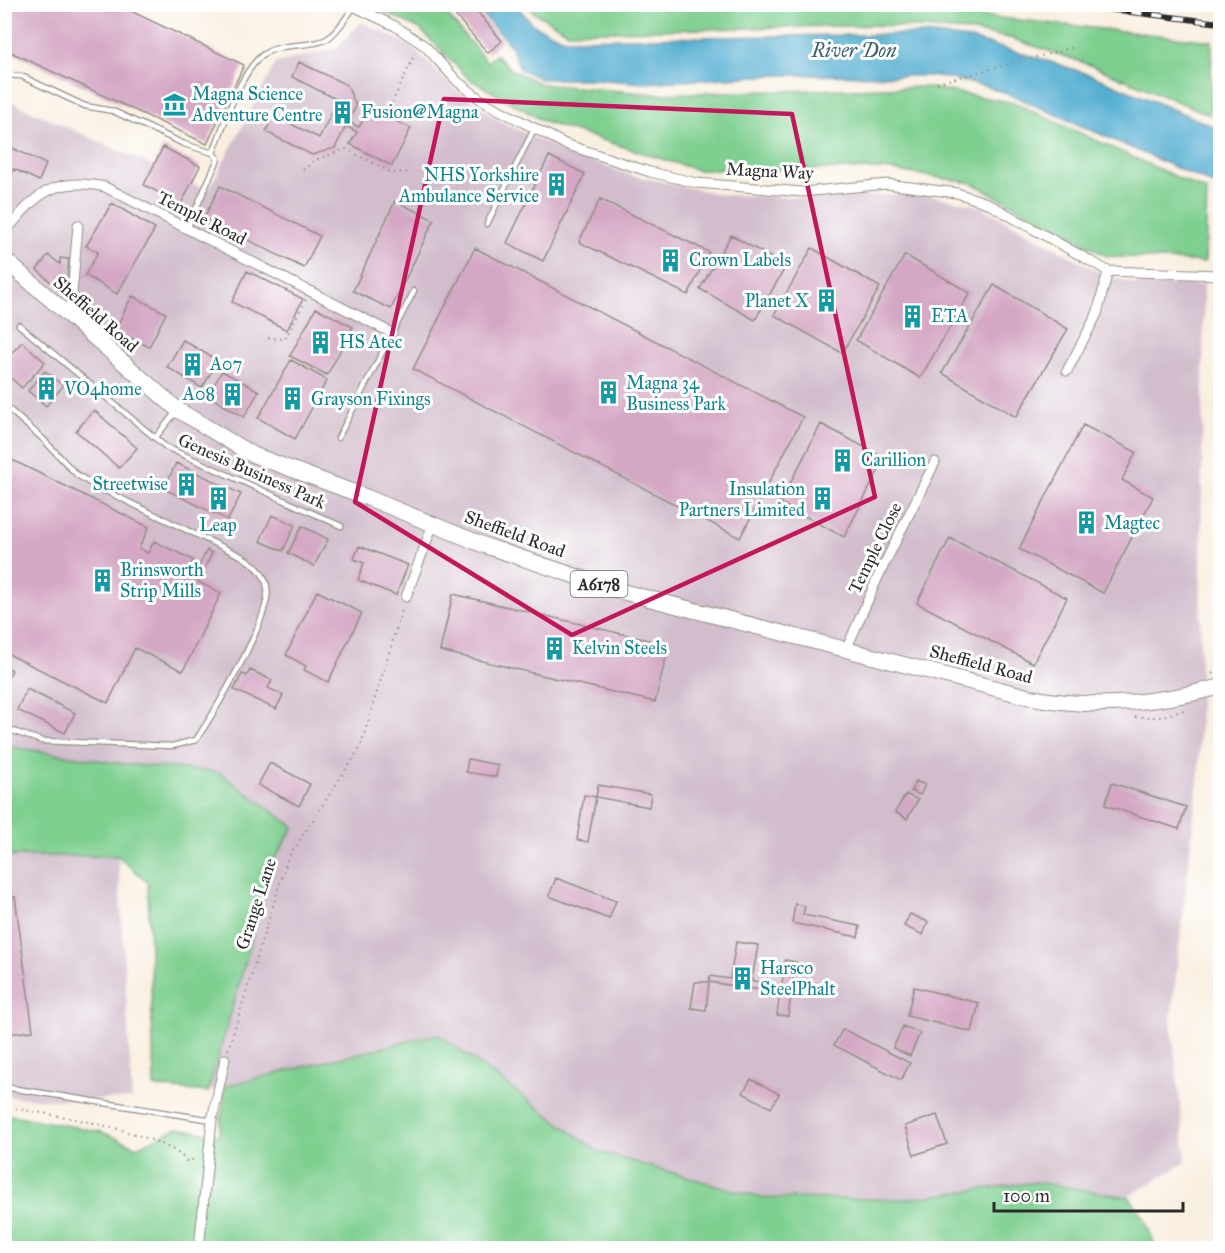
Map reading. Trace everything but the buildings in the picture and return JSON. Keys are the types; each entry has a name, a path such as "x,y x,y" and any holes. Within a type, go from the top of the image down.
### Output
{"main road":[{"name":"Sheffield Road","path":"4,259 178,410 251,454 486,546 620,591 1029,697 1063,703 1135,704 1216,680"}],"street":[{"name":"Magna Way","path":"352,6 395,26 420,43 457,81 484,102 534,129 605,159 697,183 802,192 888,184 957,193 995,208 1108,271 1218,274"},
{"name":"Temple Road","path":"4,234 24,210 44,192 60,184 83,182 105,187 392,333"},
{"path":"65,312 71,305 78,225"},
{"path":"1221,247 1218,274 1221,291"},
{"path":"1067,371 1097,314 1108,271"},
{"name":"Temple Close","path":"846,650 935,462"},
{"path":"406,597 433,524"},
{"path":"199,1248 212,1120 225,1059"}],"lane":[{"path":"213,153 252,64 265,53 326,40 339,27 352,6"},
{"path":"4,75 21,76 85,106 113,111 184,144 213,153 218,159 187,229"},
{"path":"487,224 534,129"},
{"path":"338,438 414,291"},
{"name":"Genesis Business Park","path":"19,325 155,438 179,454 341,526"},
{"path":"4,405 43,439 76,474 93,485 241,556 255,565 264,576 268,589 266,608 254,635 196,740 172,746 42,741 4,728"},
{"name":"Genesis Business Park","path":"155,438 178,410"},
{"path":"4,1087 212,1120"}],"path":[{"path":"392,102 420,43"},
{"path":"937,84 1075,47"},
{"path":"303,170 315,160 346,149 392,173 410,172"},
{"path":"268,338 285,339 310,292"},
{"name":"Grange Lane","path":"225,1059 288,858 360,748 406,597"},
{"path":"1216,680 1221,669"},
{"path":"1126,717 1159,717 1189,709"},
{"path":"4,1107 102,1125 154,1141 181,1153 186,1161 209,1158"}],"highlighted area":[{"path":"444,99 792,114 875,497 572,635 355,502"}],"shaded area":[{"path":"362,22 411,46 453,87 501,122 563,151 630,175 724,195 820,198 919,193 979,206 1101,273 1134,284 1204,284 1199,771 1171,1019 1186,1162 1129,1196 1037,1181 907,1198 762,1197 599,1152 438,1034 225,1085 208,1092 275,858 294,827 218,772 123,764 5,746 5,99 208,191 276,63 335,49"},
{"path":"4,856 118,856 132,1099 47,1100 5,1096"}],"green space":[{"path":"872,4 1212,41 1210,115 1090,65 1010,38 968,31 880,25 568,32 533,12 527,5"},
{"path":"370,5 439,5 487,62 496,55 512,70 541,84 654,94 926,87 1014,103 1207,191 1205,262 1107,256 972,183 884,169 697,170 545,122 469,79 420,29"},
{"path":"5,746 123,764 218,772 294,827 275,858 208,1092 154,1087 148,883 118,856 5,856"},
{"path":"438,1034 599,1152 762,1198 906,1199 1036,1182 1129,1197 1144,1217 1156,1248 5,1248 5,1114 102,1132 137,1147 177,1128 219,1135 225,1086"}],"water":[{"name":"River Don","path":"474,5 516,5 533,25 564,39 924,34 971,39 1091,75 1220,129 1220,187 1016,97 985,86 937,76 775,75 644,83 593,79 540,79 520,69 511,46"}],"railway":[{"path":"1066,4 1220,23"}],"place":[{"name":"Magna Science Adventure Centre","path":"174,104"},
{"name":"Fusion@Magna","path":"343,112"},
{"name":"NHS Yorkshire Ambulance Service","path":"557,185"},
{"name":"Crown Labels","path":"671,260"},
{"name":"Planet X","path":"827,301"},
{"name":"ETA","path":"913,316"},
{"name":"HS Atec","path":"321,342"},
{"name":"A07","path":"192,364"},
{"name":"VO4home","path":"46,389"},
{"name":"Magna 34 Business Park","path":"608,393"},
{"name":"A08","path":"233,394"},
{"name":"Grayson Fixings","path":"293,399"},
{"name":"Carillion","path":"843,460"},
{"name":"Streetwise","path":"186,484"},
{"name":"Leap","path":"218,499"},
{"name":"Insulation Partners Limited","path":"823,499"},
{"name":"Magtec","path":"1086,523"},
{"name":"Brinsworth Strip Mills","path":"102,580"},
{"name":"Kelvin Steels","path":"554,648"},
{"name":"Harsco SteelPhalt","path":"742,978"}]}
